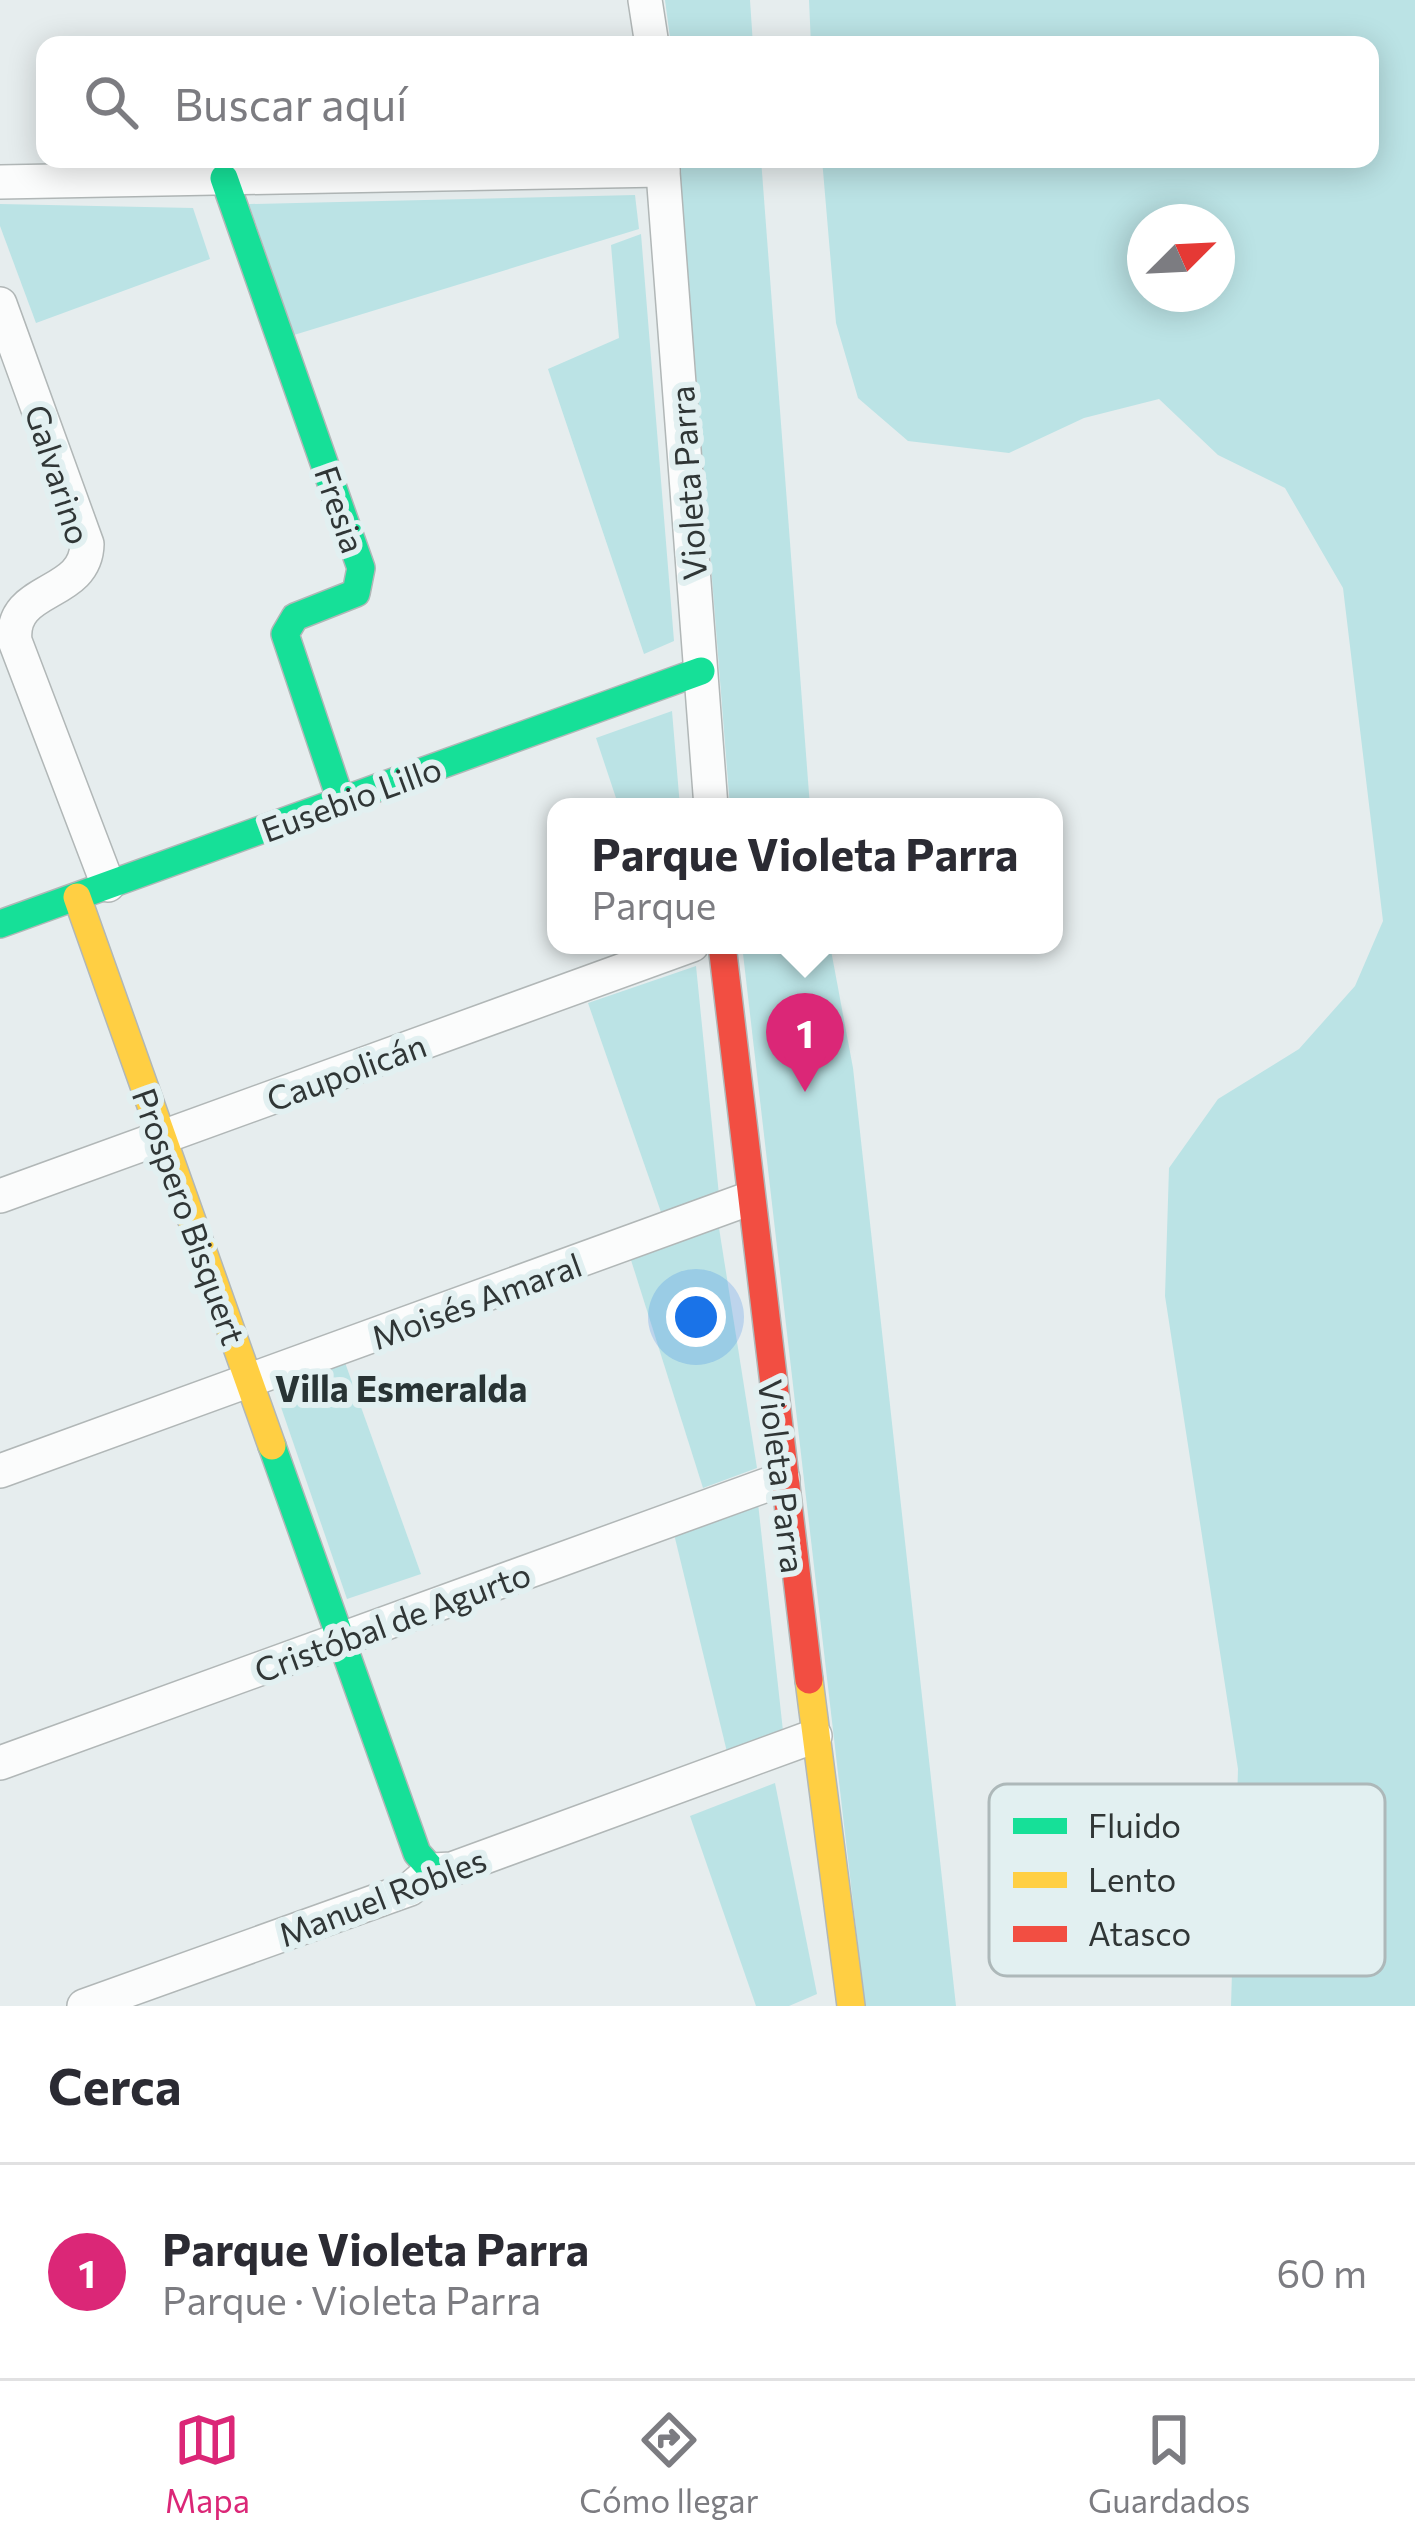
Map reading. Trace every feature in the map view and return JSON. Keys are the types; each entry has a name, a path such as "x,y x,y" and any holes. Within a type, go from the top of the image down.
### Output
{"street":[{"path":"645,0 651,36"},
{"path":"0,182 537,168"},
{"name":"Violeta Parra","path":"662,168 710,798"},
{"name":"Fresia","path":"224,178 361,568 356,592 296,617 285,634 341,801"},
{"name":"Galvarino","path":"0,304 87,544 84,564 73,579 22,609 14,624 15,641 92,891"},
{"name":"Eusebio Lillo","path":"0,925 701,671"},
{"name":"Prospero Bisquert","path":"92,891 162,1138 417,1852 432,1870"},
{"name":"Caupolicán","path":"0,1196 667,954"},
{"name":"Violeta Parra","path":"723,954 748,1199 847,2005"},
{"name":"Moisés Amaral","path":"0,1471 748,1199"},
{"name":"Cristóbal de Agurto","path":"0,1763 783,1479"},
{"name":"Manuel Robles","path":"84,2006 410,1889 432,1870 452,1869 815,1736"}],"shaded area":[{"path":"665,0 750,0 752,36 670,36"},
{"path":"809,0 1415,0 1415,2006 1231,2006 1232,1976 1385,1976 1385,1784 1238,1784 1165,1296 1169,1168 1218,1099 1299,1049 1355,986 1383,921 1343,588 1285,488 1218,455 1159,399 1084,418 1009,453 908,441 858,398 836,323 823,168 1379,168 1379,36 811,36"},
{"path":"680,168 762,168 809,798 729,798"},
{"path":"635,195 639,229 294,335 249,204"},
{"path":"0,204 193,208 210,259 36,323 0,226"},
{"path":"641,234 674,641 644,654 548,369 619,338 611,245"},
{"path":"672,711 679,798 616,798 596,738"},
{"path":"743,954 832,954 853,1068 956,2006 865,2006"},
{"path":"696,966 719,1195 662,1215 588,1003"},
{"path":"719,1228 757,1468 703,1488 631,1260"},
{"path":"343,1357 421,1574 347,1599 272,1381"},
{"path":"758,1503 783,1731 727,1752 674,1534"},
{"path":"775,1783 817,1994 789,2006 756,2006 690,1816"}],"traffic: fast":[{"path":"224,178 361,568 356,593 295,617 285,634 341,801"},
{"path":"0,924 701,671"},
{"path":"272,1446 417,1853 432,1870"}],"traffic: slow":[{"path":"77,897 272,1446"},
{"path":"809,1680 851,2006"}],"traffic: jam":[{"path":"723,954 809,1680"}],"place":[{"name":"Parque Violeta Parra","path":"805,1092"}],"district":[{"name":"Villa Esmeralda","path":"401,1387"}]}
